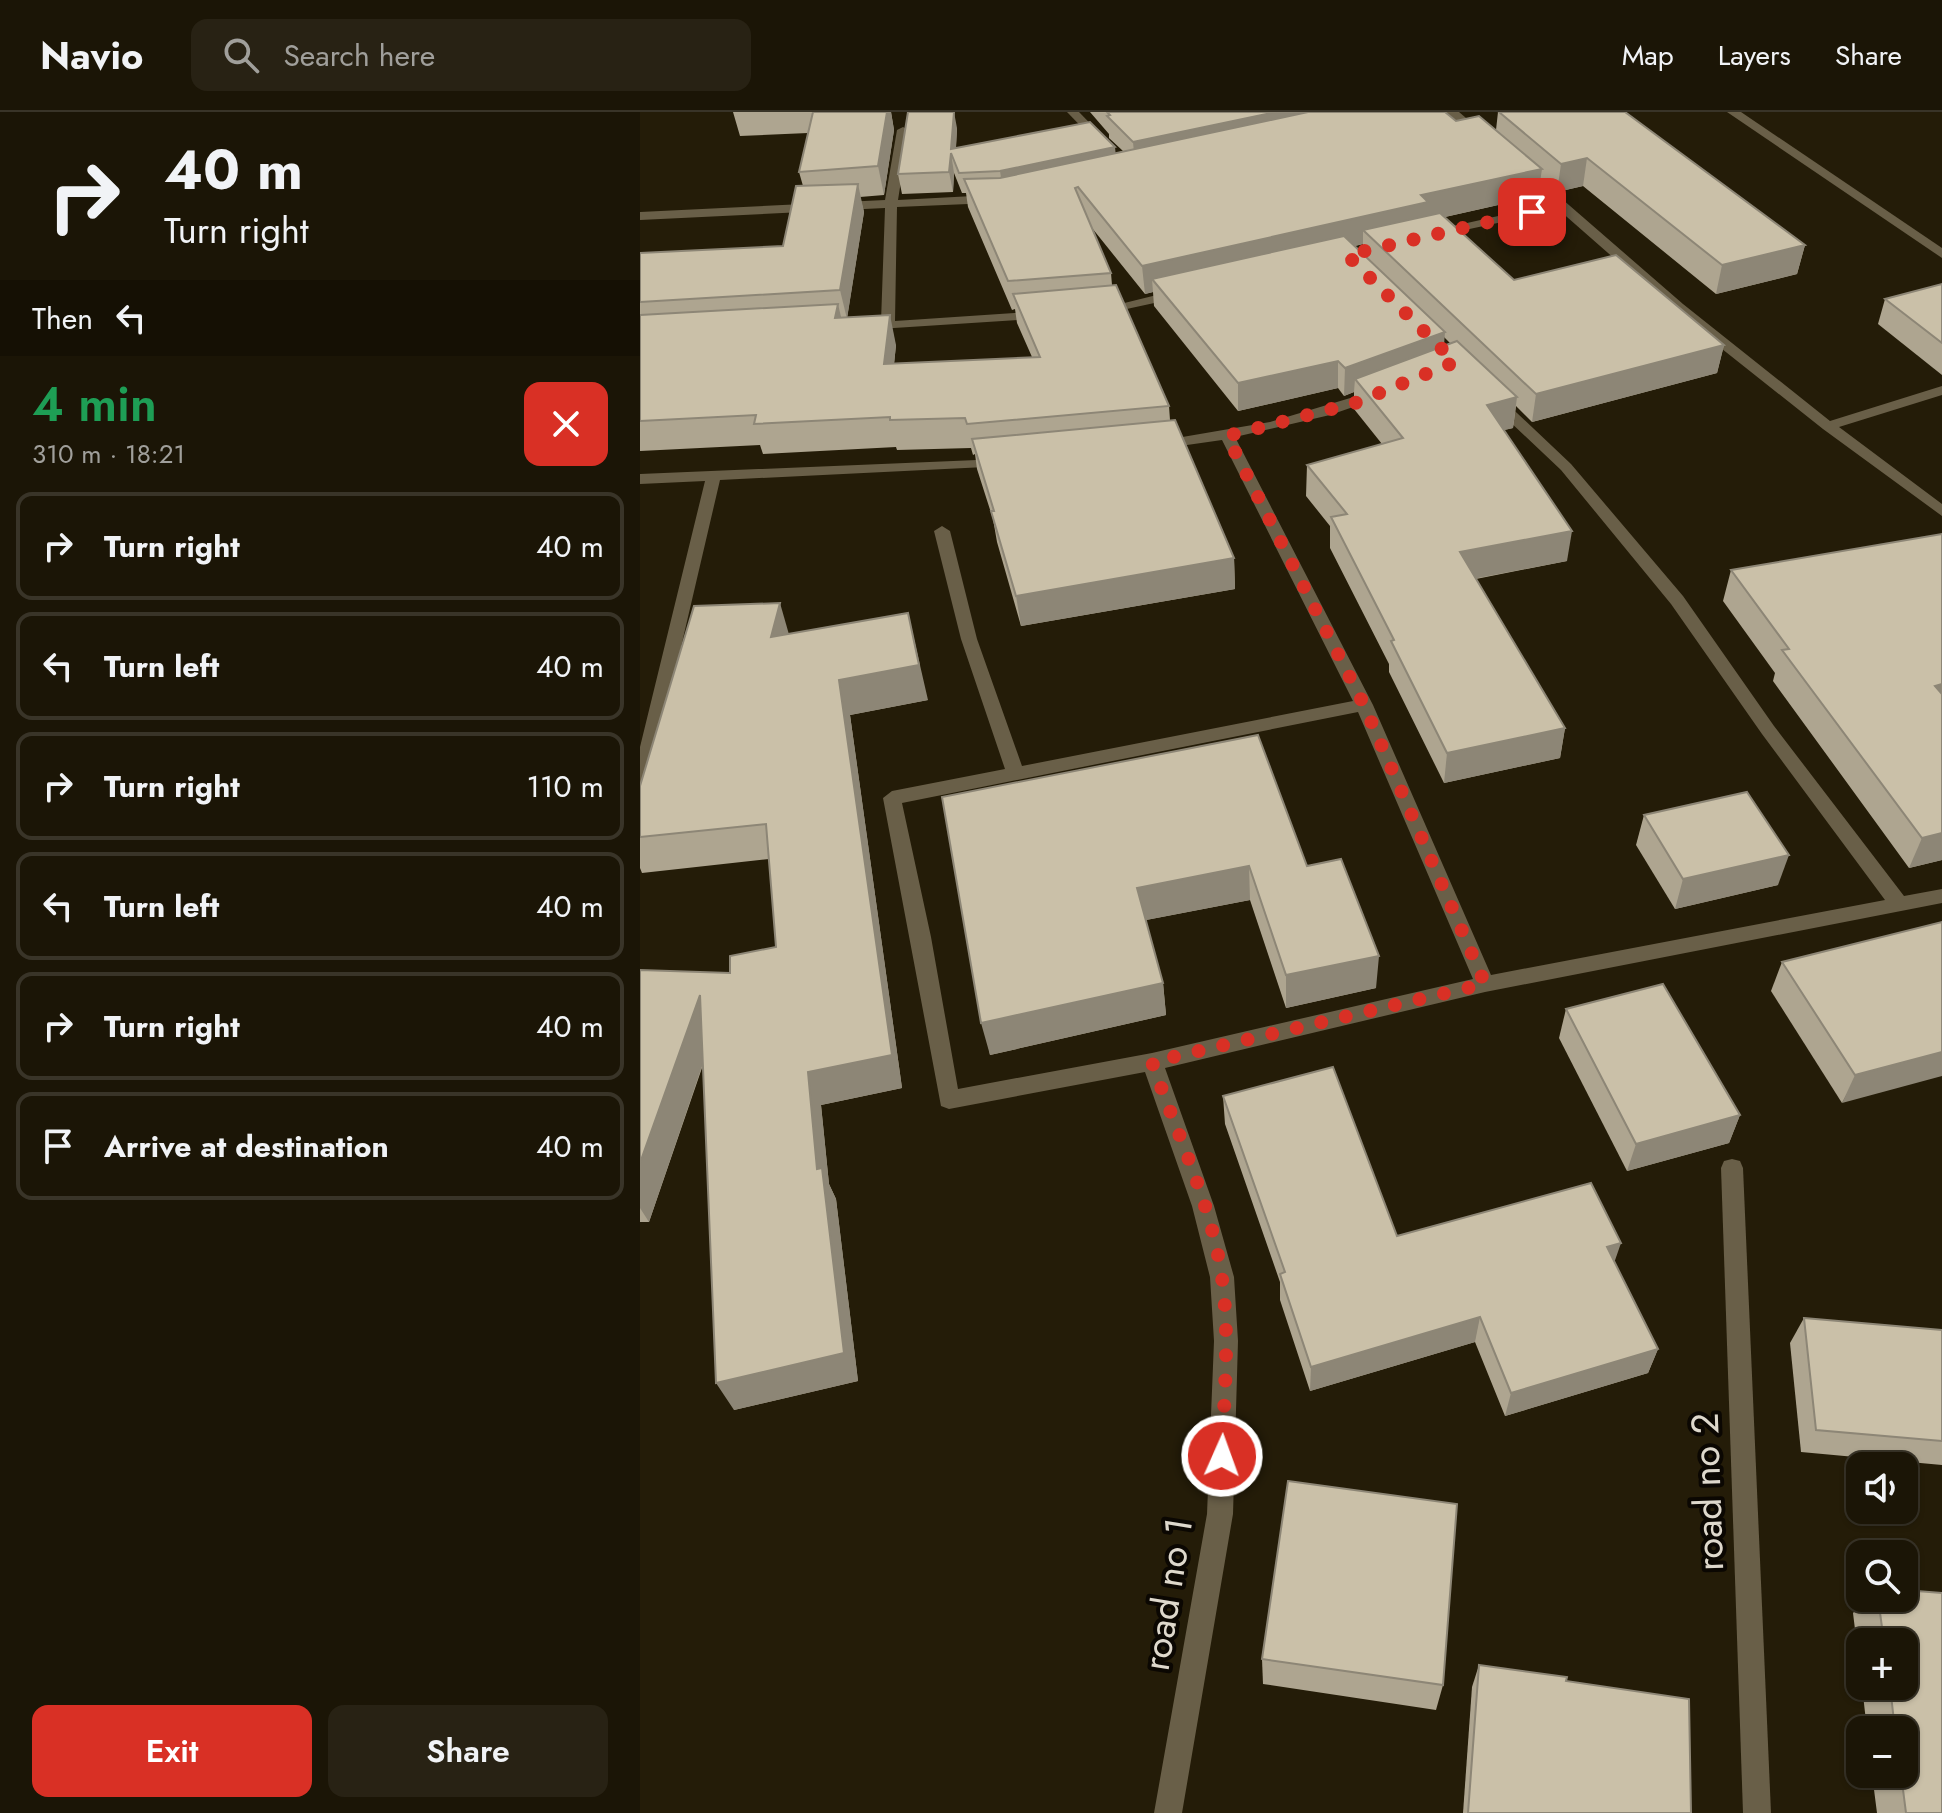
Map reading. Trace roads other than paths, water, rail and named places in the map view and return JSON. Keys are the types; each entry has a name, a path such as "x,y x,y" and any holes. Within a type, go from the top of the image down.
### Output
{"street":[{"path":"1073,112 1112,151"},
{"path":"1452,112 1678,307 1828,426 1942,511"},
{"path":"1733,112 1942,254"},
{"path":"888,326 891,204 903,130"},
{"path":"640,216 1003,198"},
{"path":"1424,237 1563,205"},
{"path":"1087,312 1194,290"},
{"path":"857,328 1056,314"},
{"path":"1477,383 1566,467 1677,600 1768,730 1901,906"},
{"path":"1135,448 1227,436 1355,403 1398,385"},
{"path":"1828,426 1942,390"},
{"path":"1227,436 1364,705 1485,984"},
{"path":"640,479 1013,462"},
{"path":"640,784 714,475"},
{"path":"942,531 969,639 1015,773"},
{"path":"1364,705 892,798 949,1100 1152,1062 1485,984 1942,896"},
{"name":"road no 1","path":"1152,1062 1203,1206 1222,1277 1226,1341 1220,1514 1168,1813"},
{"name":"road no 2","path":"1732,1168 1757,1813"}]}
